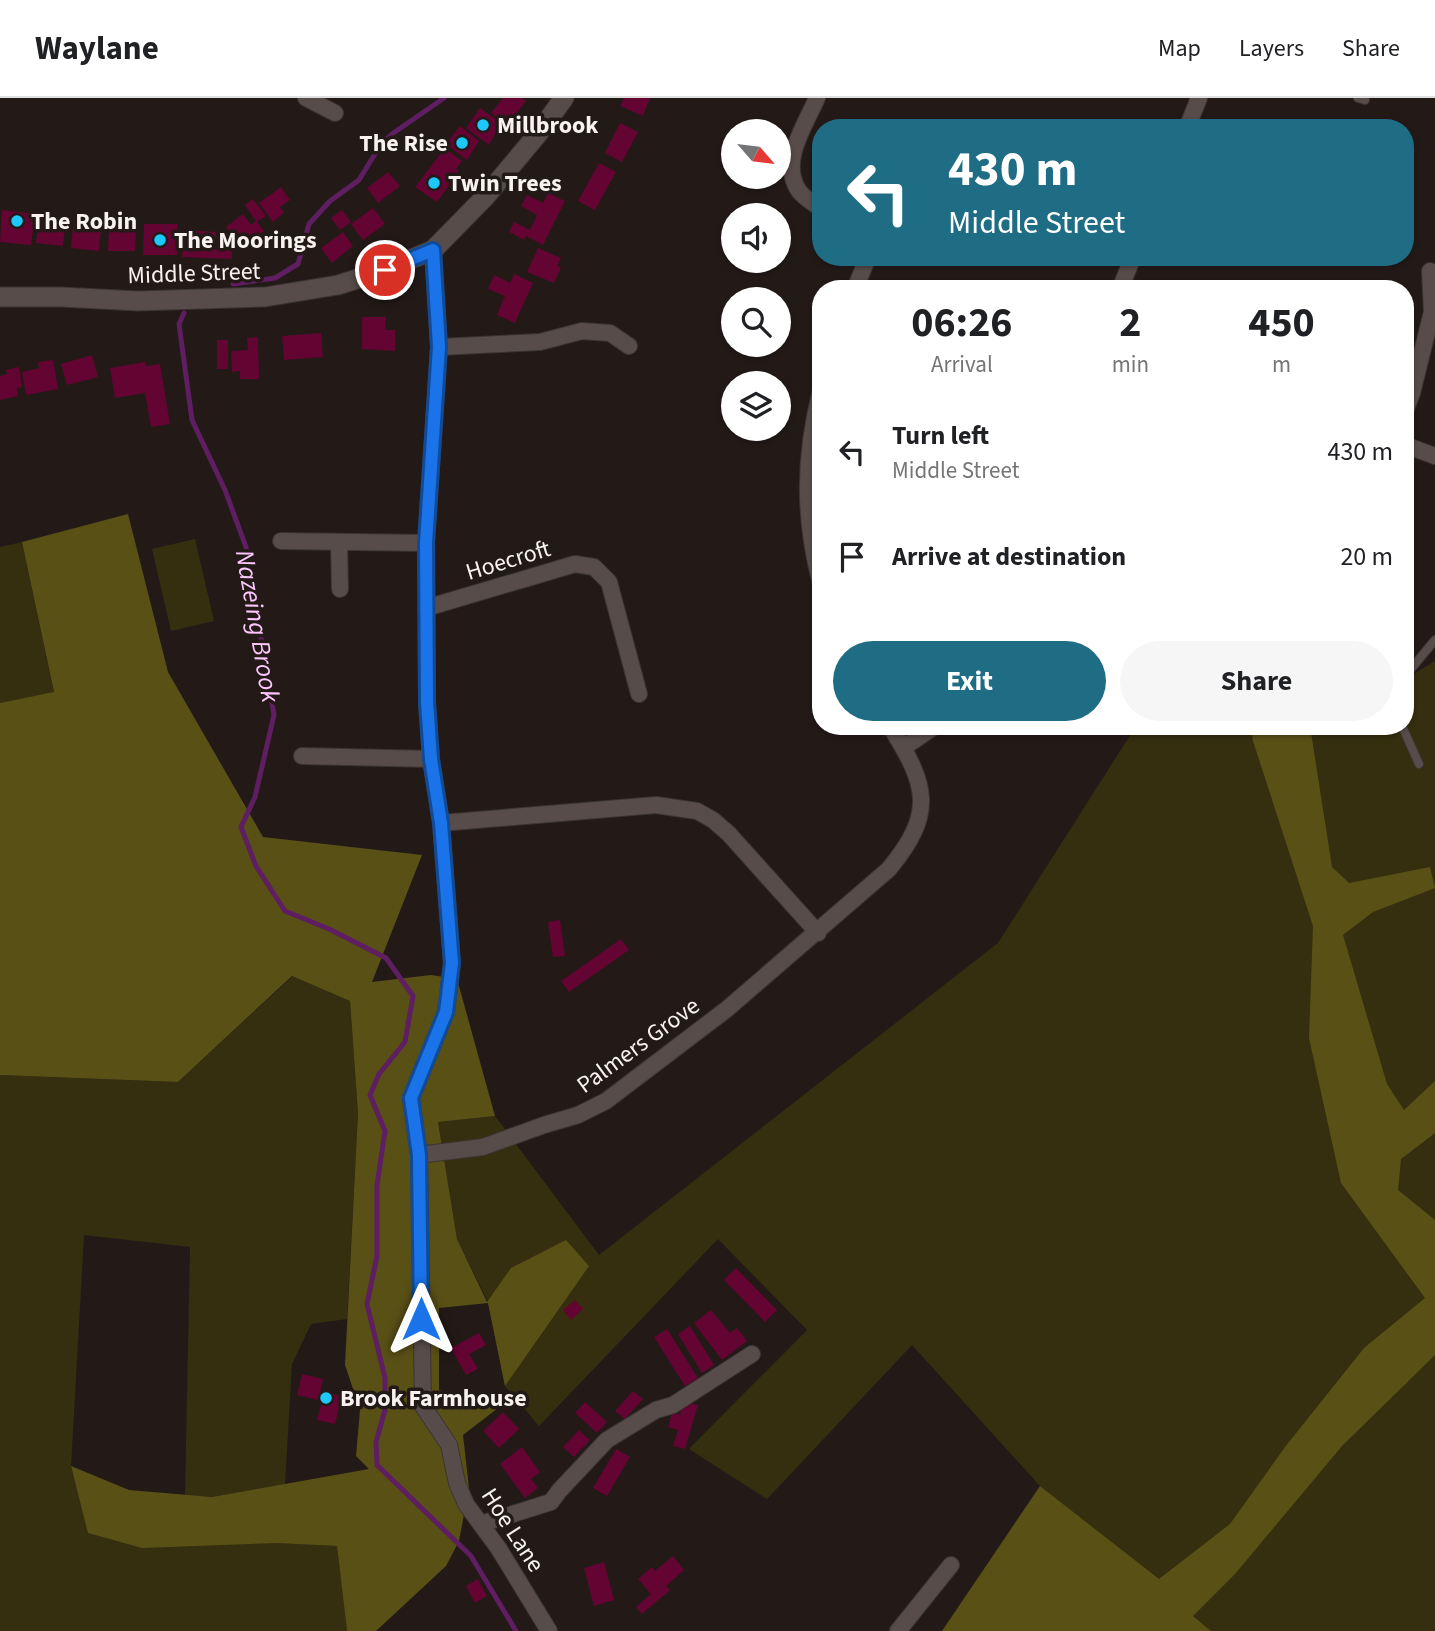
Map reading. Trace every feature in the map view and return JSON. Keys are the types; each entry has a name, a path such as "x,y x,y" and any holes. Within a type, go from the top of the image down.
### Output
{"street":[{"path":"306,98 335,113"},
{"name":"Middle Street","path":"0,297 138,301 265,297 338,285 433,250 486,196 565,98"},
{"path":"812,202 800,193 792,175 793,154 817,98"},
{"path":"1190,119 1199,98"},
{"name":"Hoe Lane","path":"433,250 439,347 426,543 427,702 431,759 441,823 452,963 446,1012 411,1098 419,1155 423,1406 449,1445 457,1483 466,1504 499,1549 549,1631"},
{"path":"1414,385 1432,312 1430,271"},
{"path":"439,347 540,342 582,331 610,333 629,346"},
{"path":"812,439 807,501 812,551"},
{"path":"1414,448 1435,456"},
{"path":"281,541 426,543"},
{"path":"339,543 340,589"},
{"name":"Hoecroft","path":"426,608 575,564 594,567 609,582 639,694"},
{"name":"Palmers Grove","path":"419,1155 483,1147 578,1115 606,1101 727,1009 818,933 889,869 908,846 919,824 922,806 919,785 896,735"},
{"path":"904,748 922,735"},
{"path":"302,756 431,759"},
{"path":"441,823 656,805 697,811 729,834 818,933"},
{"path":"481,1524 551,1502 607,1440 656,1410 673,1405 752,1354"},
{"path":"898,1631 951,1565"}],"lane":[{"path":"1414,665 1435,640"},
{"path":"1406,735 1419,764"}],"shaded area":[{"path":"128,514 168,672 263,837 422,855 372,982 431,975 457,979 495,1116 438,1122 457,1239 487,1302 511,1268 566,1240 589,1266 505,1386 488,1303 439,1308 439,1390 482,1400 498,1408 463,1435 469,1488 459,1541 446,1566 376,1631 347,1631 337,1546 276,1543 142,1548 88,1533 71,1466 129,1490 212,1497 369,1469 356,1456 360,1410 345,1365 358,1113 350,1001 292,976 178,1082 0,1075 0,703 54,692 22,542"},
{"path":"195,539 214,621 171,631 152,549"},
{"path":"22,542 54,693 0,703 0,547"},
{"path":"1435,661 1435,1631 1211,1631 1158,1579 1040,1486 912,1345 767,1499 689,1449 807,1330 718,1239 539,1426 505,1386 488,1302 457,1239 438,1122 495,1116 599,1255 998,943 1130,735 1414,735 1414,674"},
{"path":"1252,735 1311,735 1332,867 1349,883 1430,867 1435,888 1373,912 1343,935 1387,1084 1404,1110 1435,1081 1435,1133 1401,1159 1398,1190 1435,1220 1435,1355 1342,1446 1235,1574 1193,1616 1211,1631 942,1631 1040,1486 1159,1579 1230,1524 1285,1447 1364,1348 1425,1298 1341,1183 1309,1038 1313,926"},
{"path":"293,976 350,1001 358,1113 347,1319 311,1324 292,1364 285,1485 212,1497 185,1495 190,1247 84,1235 71,1466 89,1533 337,1546 347,1631 0,1631 0,1075 178,1082"}],"building":[{"path":"503,98 522,98 526,101 508,125 491,113"},
{"path":"624,98 650,98 643,116 620,106"},
{"name":"Millbrook","path":"480,108 501,123 489,145 466,128"},
{"path":"620,123 638,132 622,162 605,153"},
{"name":"The Rise","path":"460,126 479,141 467,160 446,144"},
{"name":"Twin Trees","path":"445,148 462,161 456,169 459,171 437,202 415,187"},
{"path":"599,163 616,172 595,210 578,201"},
{"path":"388,172 400,186 378,203 367,188"},
{"path":"281,187 290,200 280,207 284,213 273,222 259,203"},
{"path":"548,193 565,201 543,245 526,236 524,240 509,232 514,222 530,230 537,215 521,206 527,195 543,203"},
{"path":"253,199 266,216 257,222 264,231 241,248 226,227 243,214 251,225 256,221 245,205"},
{"path":"373,208 385,224 363,240 351,224"},
{"name":"The Robin","path":"2,210 35,214 31,245 0,242"},
{"path":"342,210 351,222 340,230 331,218"},
{"path":"39,213 52,214 51,226 65,227 63,246 36,243"},
{"path":"109,220 121,220 121,230 136,231 135,251 108,251"},
{"name":"The Moorings","path":"144,224 177,224 177,255 143,255"},
{"path":"73,226 101,229 99,251 71,248"},
{"path":"184,230 216,232 215,249 232,250 232,259 182,257"},
{"path":"343,232 353,246 332,263 321,248"},
{"path":"538,248 561,258 557,266 561,268 554,283 527,272"},
{"path":"514,274 533,283 515,323 497,315 505,296 488,289 494,275 510,283"},
{"path":"362,317 386,317 385,330 395,330 395,351 362,349"},
{"path":"321,333 323,357 284,360 282,336"},
{"path":"258,337 259,379 240,379 240,371 232,372 231,351 248,350 247,338"},
{"path":"217,340 228,340 228,369 217,369"},
{"path":"92,355 98,377 67,385 61,364"},
{"path":"53,360 58,389 26,395 22,372 39,368 38,362"},
{"path":"145,362 146,366 160,364 170,424 151,427 145,393 115,398 110,368"},
{"path":"19,367 22,387 17,388 18,396 0,400 0,376 7,374 6,370"},
{"path":"560,920 565,956 553,957 548,922"},
{"path":"621,939 629,950 569,992 561,981"},
{"path":"736,1268 777,1310 765,1322 724,1280"},
{"path":"575,1300 583,1309 571,1320 563,1310"},
{"path":"711,1310 730,1333 737,1328 747,1341 722,1360 694,1323"},
{"path":"690,1326 714,1365 702,1373 678,1334"},
{"path":"667,1329 698,1378 685,1386 654,1337"},
{"path":"479,1333 486,1345 469,1354 478,1369 466,1375 451,1348"},
{"name":"Brook Farmhouse","path":"302,1374 323,1379 320,1391 342,1396 335,1424 317,1420 322,1401 297,1395"},
{"path":"633,1391 643,1399 625,1419 615,1411"},
{"path":"683,1401 698,1405 685,1449 673,1446 678,1430 668,1427 672,1413 680,1415"},
{"path":"585,1402 607,1422 597,1433 575,1413"},
{"path":"503,1412 519,1429 499,1448 483,1431"},
{"path":"579,1430 590,1440 574,1457 563,1447"},
{"path":"522,1447 540,1472 531,1479 538,1488 525,1498 500,1464"},
{"path":"616,1449 630,1457 607,1496 593,1488"},
{"path":"673,1556 684,1570 666,1586 670,1590 642,1614 636,1607 651,1594 638,1579 652,1567 655,1571"},
{"path":"604,1562 614,1600 594,1606 584,1568"},
{"path":"478,1579 487,1596 475,1603 466,1586"}],"waterway":[{"name":"Nazeing Brook","path":"233,284 275,278 298,264 309,224 330,201 359,180 381,144 444,98"},
{"name":"Nazeing Brook","path":"184,313 179,324 192,420 225,490 246,547 274,715 255,797 241,827 256,866 285,911 329,929 386,958 413,996 405,1042 379,1074 370,1095 385,1131 377,1185 377,1256 367,1304 385,1378 385,1410 376,1442 377,1465 471,1556 516,1631"}],"place":[{"name":"Millbrook","path":"483,125"},
{"name":"The Rise","path":"462,143"},
{"name":"Twin Trees","path":"434,183"},
{"name":"The Robin","path":"17,221"},
{"name":"The Moorings","path":"160,240"},
{"name":"Brook Farmhouse","path":"326,1398"}],"route":[{"path":"385,270 433,250 439,347 426,543 427,702 431,759 441,823 452,963 446,1012 411,1098 419,1155 421,1319"}]}
